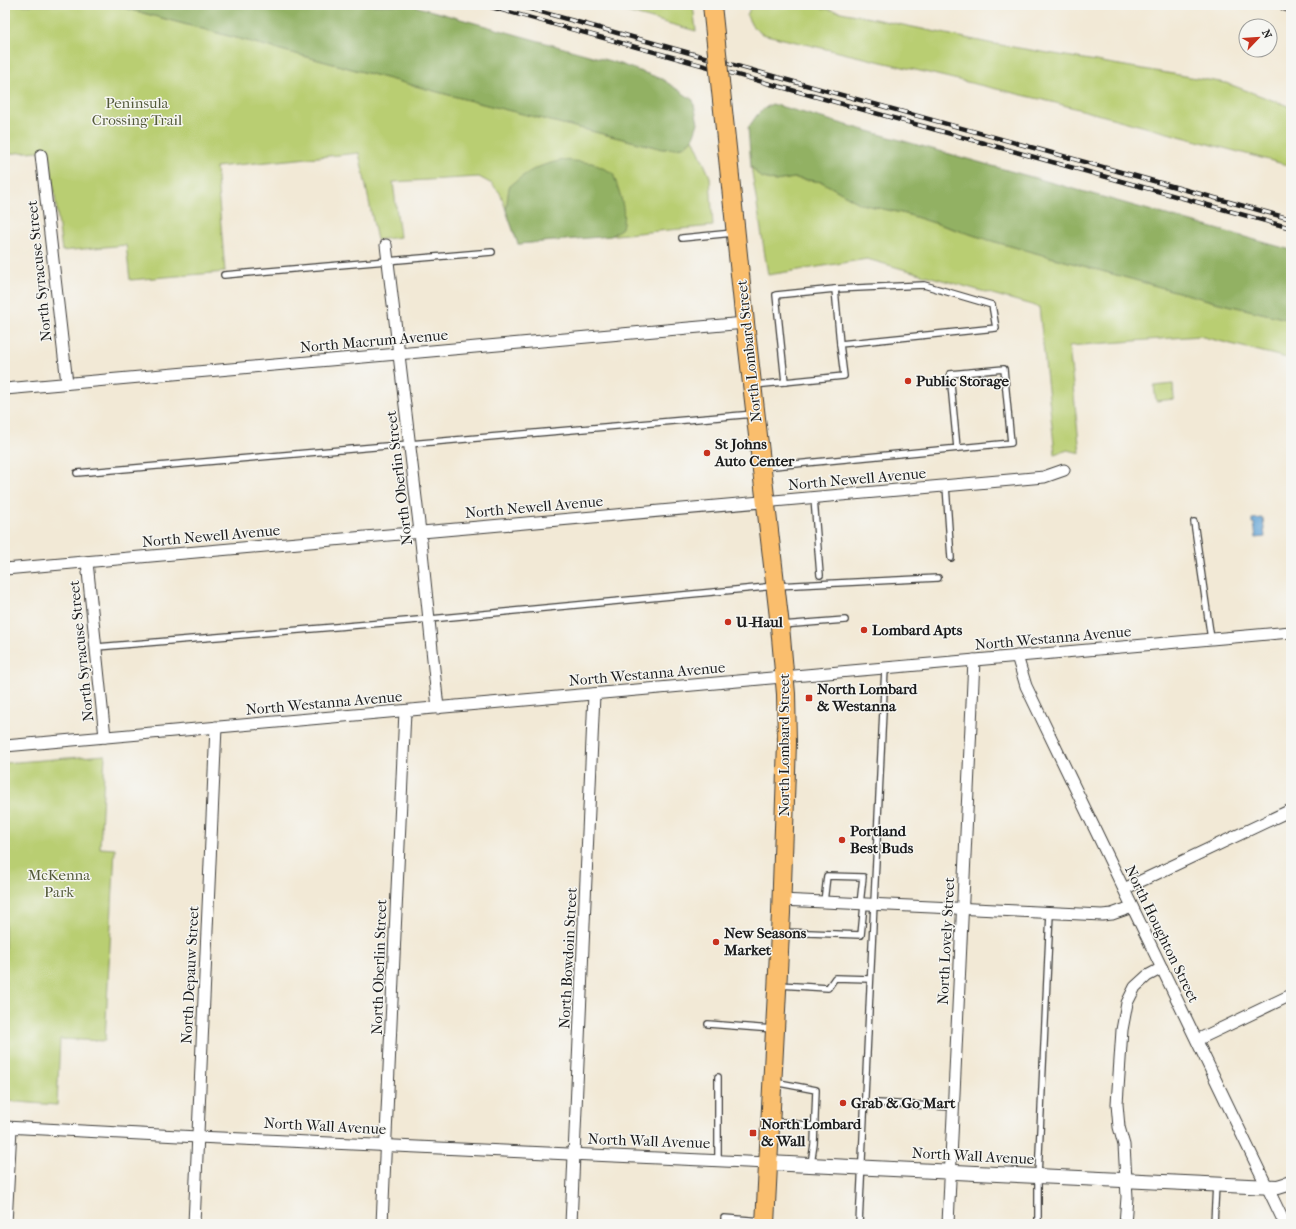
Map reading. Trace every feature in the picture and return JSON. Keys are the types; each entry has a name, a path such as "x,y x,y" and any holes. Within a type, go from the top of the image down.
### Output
{"main road":[{"name":"North Lombard Street","path":"712,5 745,323 776,586 785,676 787,715 780,932 765,1222"}],"street":[{"path":"1285,5 1291,7"},
{"name":"North Syracuse Street","path":"41,155 66,383"},
{"name":"North Oberlin Street","path":"386,245 400,353 430,619 438,708"},
{"name":"North Macrum Avenue","path":"5,389 745,323"},
{"name":"North Newell Avenue","path":"5,569 1044,477 1064,470"},
{"name":"North Syracuse Street","path":"87,562 97,647 105,737"},
{"name":"North Westanna Avenue","path":"5,746 1291,632"},
{"name":"North Houghton Street","path":"1017,656 1026,686 1285,1224"},
{"name":"North Lovely Street","path":"948,1224 974,660"},
{"name":"North Bowdoin Street","path":"570,1224 594,694"},
{"name":"North Oberlin Street","path":"382,1224 405,711"},
{"name":"North Depauw Street","path":"194,1224 216,727"},
{"path":"1124,889 1291,810"},
{"path":"781,900 1102,915 1112,914 1132,907"},
{"path":"1125,1224 1126,1180 1124,1146 1119,1127 1117,1104 1123,1021 1126,1003 1135,987 1147,976 1162,968"},
{"path":"1197,1040 1291,995"},
{"path":"6,1224 8,1128"},
{"name":"North Wall Avenue","path":"8,1128 1267,1187 1278,1187 1291,1183"}],"lane":[{"path":"682,238 736,233"},
{"path":"224,275 492,252"},
{"path":"785,382 776,295 835,289 924,285 992,305 996,328 840,344"},
{"path":"753,385 844,376 835,289"},
{"path":"762,467 1011,443 1004,369 950,374 957,448"},
{"path":"77,473 756,414"},
{"path":"946,486 951,558"},
{"path":"814,498 820,575"},
{"path":"1194,522 1211,639"},
{"path":"97,647 430,619 776,586 938,578"},
{"path":"780,626 845,620"},
{"path":"780,932 861,935 866,905 885,668"},
{"path":"824,902 827,876 863,877 870,979 859,1224"},
{"path":"1038,1224 1038,1176 1050,913"},
{"path":"777,985 828,988 835,978 870,979"},
{"path":"708,1024 775,1029"},
{"path":"718,1077 718,1161"},
{"path":"772,1082 816,1090 814,1144 811,1166"},
{"path":"877,1103 954,1107"},
{"path":"770,1120 814,1126"},
{"path":"1214,1224 1216,1184"},
{"path":"724,1218 765,1222"}],"green space":[{"name":"Peninsula Crossing Trail","path":"5,5 113,5 479,103 663,149 683,147 693,138 710,177 713,226 518,244 500,193 492,184 479,177 393,182 400,237 377,240 359,153 216,167 225,272 130,280 126,245 62,251 49,150 5,154"},
{"path":"113,5 411,5 617,63 662,79 693,100 698,123 693,138 683,147 663,149 479,103"},
{"path":"602,5 693,5 696,31"},
{"path":"751,5 821,5 822,8 989,43 1226,83 1291,107 1291,166 1052,102 762,34 752,26 747,16"},
{"path":"772,104 1291,250 1291,320 1215,302 992,241 906,214 861,204 822,182 794,178 775,181 760,177 751,166 748,128 757,115"},
{"path":"564,160 592,163 613,173 623,207 624,214 622,228 611,236 518,244 506,210 509,187 535,169"},
{"path":"751,166 760,177 775,181 794,178 822,182 861,204 906,214 992,241 1215,302 1291,320 1291,359 1199,336 1069,346 1080,453 1068,450 1055,454 1039,307 867,259 768,275"},
{"path":"1173,384 1174,399 1156,401 1154,386"},
{"name":"McKenna Park","path":"105,755 100,848 115,849 105,1041 60,1039 57,1105 5,1101 5,763"}],"water":[{"path":"1263,518 1265,537 1256,538 1252,519"}],"railway":[{"path":"484,5 1291,228"},
{"path":"516,5 1291,219"}],"place":[{"name":"Public Storage","path":"908,381"},
{"name":"St Johns Auto Center","path":"707,453"},
{"name":"U-Haul","path":"728,622"},
{"name":"Lombard Apts","path":"864,630"},
{"name":"North Lombard & Westanna","path":"809,698"},
{"name":"Portland Best Buds","path":"842,840"},
{"name":"New Seasons Market","path":"716,942"},
{"name":"Grab & Go Mart","path":"843,1103"},
{"name":"North Lombard & Wall","path":"753,1133"}]}
